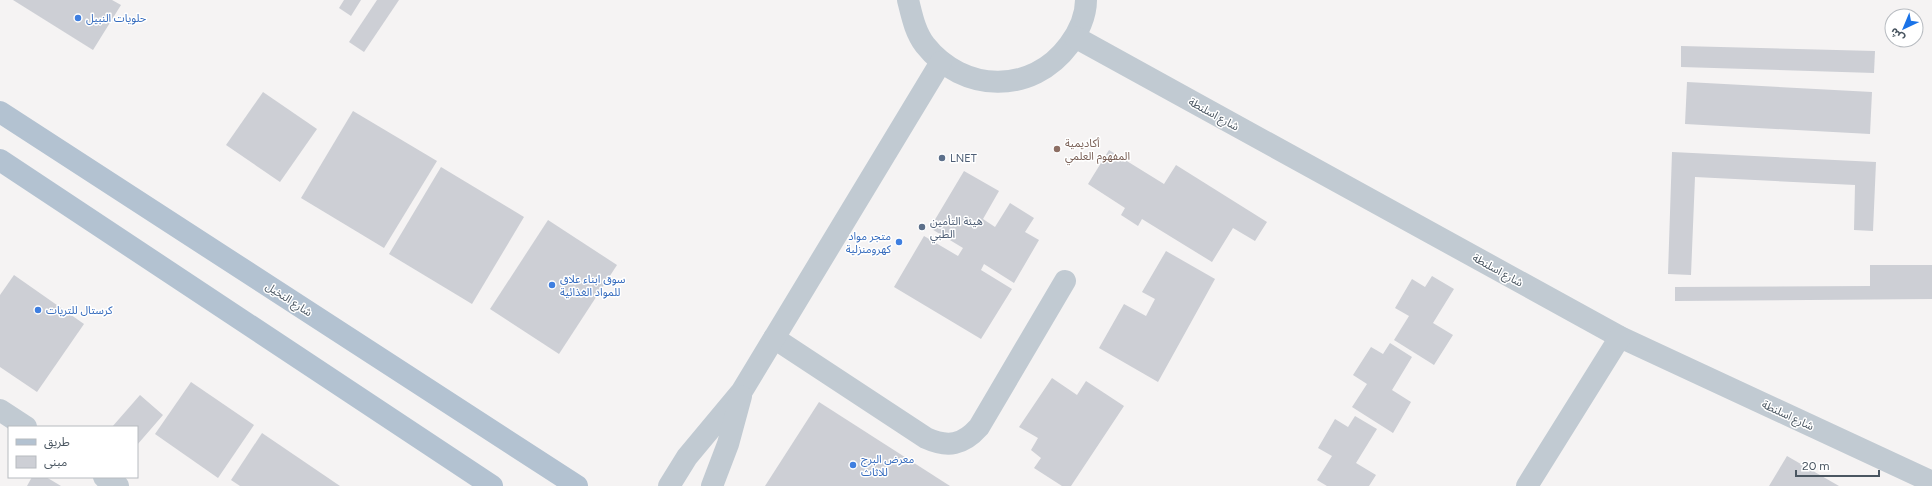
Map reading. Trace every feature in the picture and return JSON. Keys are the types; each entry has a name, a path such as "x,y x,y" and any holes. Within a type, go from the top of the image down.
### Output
{"main road":[{"name":"شارع النخيل","path":"0,112 577,486"},
{"path":"0,160 492,486"}],"street":[{"path":"908,0 913,23 924,44 941,62 960,74 981,80 1002,82 1025,78 1044,69 1062,55 1075,37 1082,21 1086,0"},
{"name":"شارع اسلنطة","path":"1075,37 1620,337 1932,482"},
{"path":"669,486 687,457 742,391 941,62"},
{"path":"774,338 926,438 937,443 955,443 971,436 979,427 1065,281"},
{"path":"1527,486 1620,337"},
{"path":"712,486 728,444 742,391"},
{"path":"1,414 24,426"},
{"path":"106,478 118,486"}],"building":[{"path":"13,0 112,0 121,5 93,50"},
{"path":"344,0 361,0 351,16 339,8"},
{"path":"377,0 399,0 364,52 349,42"},
{"path":"1681,46 1875,51 1874,73 1681,67"},
{"path":"1687,82 1872,92 1870,134 1685,124"},
{"path":"263,92 317,129 280,182 226,145"},
{"path":"353,111 437,161 384,248 301,198"},
{"path":"1109,150 1164,184 1176,165 1267,222 1255,241 1233,228 1212,262 1142,219 1138,226 1121,215 1125,208 1088,184"},
{"path":"1672,152 1876,162 1873,231 1854,230 1855,185 1695,177 1691,275 1668,274"},
{"path":"441,167 524,217 472,304 389,254"},
{"path":"964,171 999,191 983,219 995,227 1010,203 1034,218 1025,232 1039,240 1014,283 984,264 981,270 1012,289 981,339 894,287 924,236 958,256 963,248 930,228"},
{"path":"548,220 617,265 559,354 490,309"},
{"path":"1166,251 1215,279 1158,382 1099,348 1124,304 1146,316 1155,299 1142,292"},
{"path":"1870,265 1932,265 1932,299 1675,301 1675,287 1870,286"},
{"path":"14,275 84,324 37,392 0,367 0,295"},
{"path":"1432,276 1454,289 1433,323 1453,335 1434,365 1394,340 1409,316 1395,308 1412,279 1425,287"},
{"path":"1390,343 1412,357 1392,390 1411,402 1393,433 1352,407 1367,384 1353,375 1371,347 1383,354"},
{"path":"1052,378 1077,395 1086,381 1124,406 1071,486 1062,486 1034,468 1041,458 1031,450 1038,438 1019,427"},
{"path":"191,382 254,425 218,478 155,434"},
{"path":"140,395 163,415 138,444 138,426 113,426"},
{"path":"819,402 950,486 765,486"},
{"path":"1355,416 1377,429 1356,463 1376,475 1369,486 1327,486 1317,480 1332,456 1318,448 1335,419 1348,427"},
{"path":"262,433 340,486 240,486 231,480"},
{"path":"1787,456 1839,486 1769,486"},
{"path":"31,478 48,478 61,486 27,486"}],"place":[{"name":"حلويات النبيل","path":"78,18"},
{"name":"أكاديمية المفهوم العلمي","path":"1057,149"},
{"name":"LNET","path":"942,158"},
{"name":"هيئة التأمين الطبي","path":"922,227"},
{"name":"متجر مواد كهرومنزلية","path":"899,242"},
{"name":"سوق ابناء علاق للمواد الغذائية","path":"552,285"},
{"name":"كرستال للتريات","path":"38,310"},
{"name":"معرض البرج للاثاث","path":"853,465"}]}
